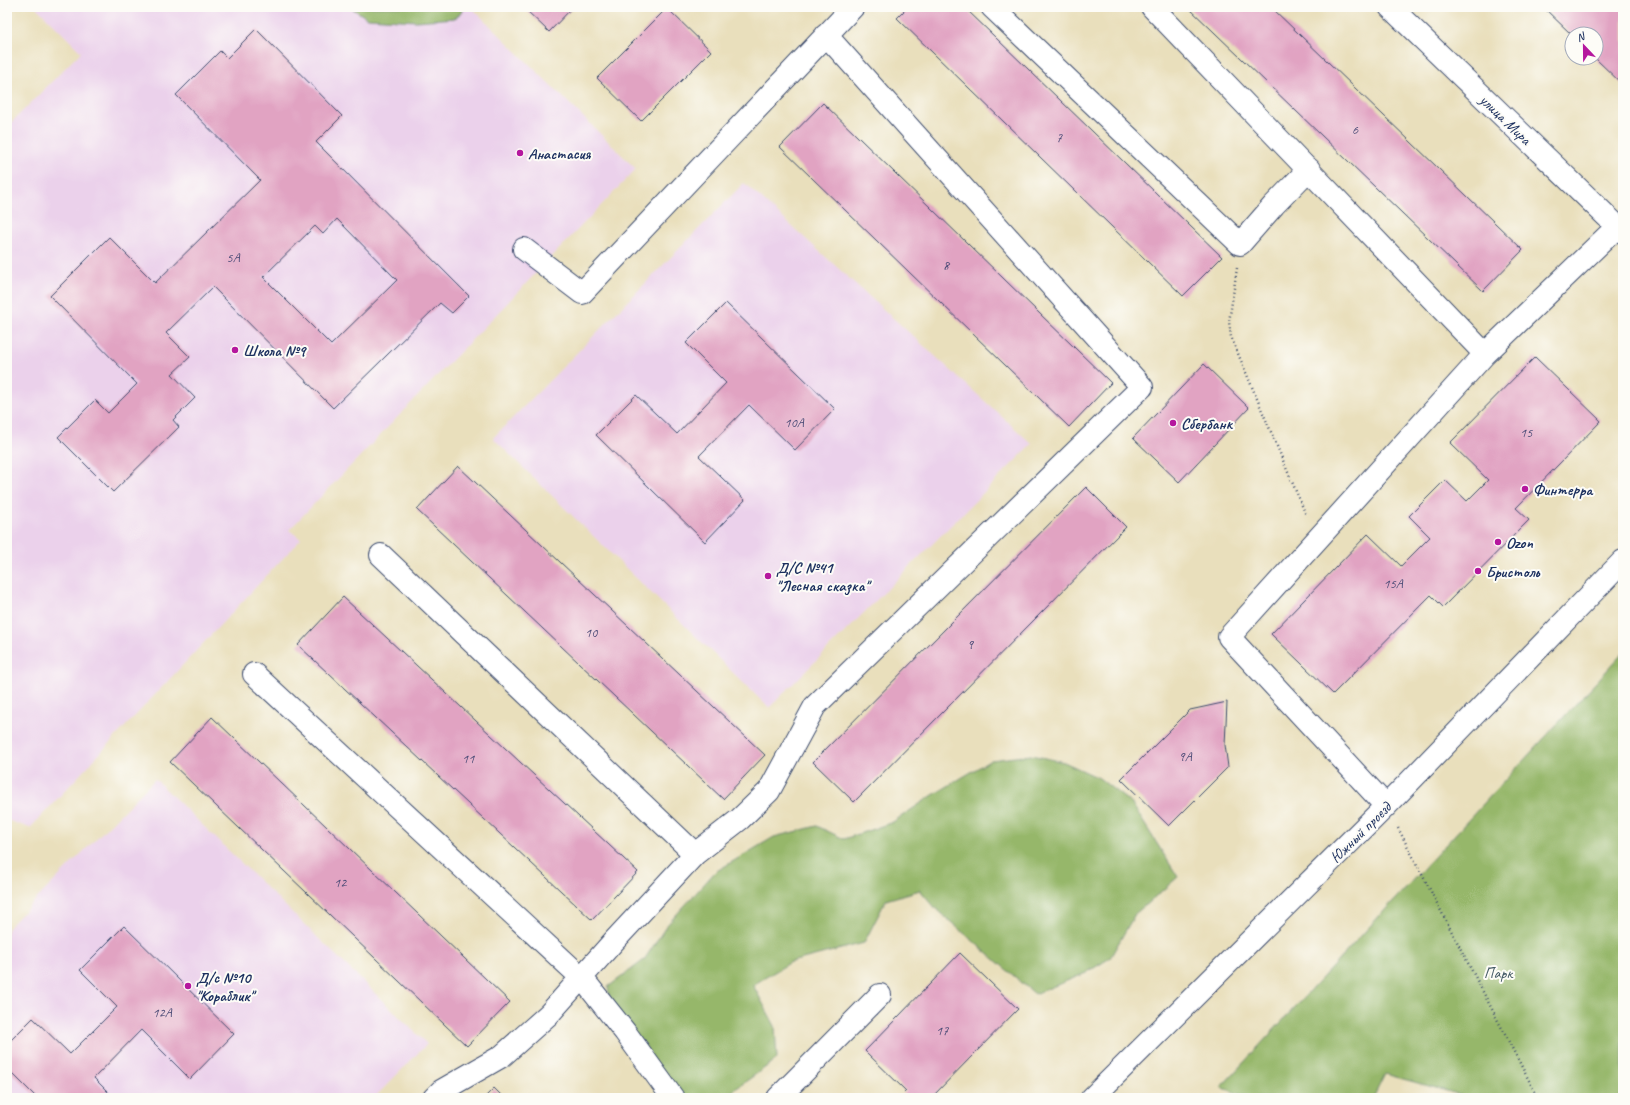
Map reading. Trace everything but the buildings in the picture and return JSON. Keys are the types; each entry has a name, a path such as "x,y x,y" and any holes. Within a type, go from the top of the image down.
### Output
{"street":[{"path":"524,249 582,293 853,7"},
{"path":"992,7 1240,244 1308,169"},
{"path":"1152,7 1485,354"},
{"name":"улица Мира","path":"1390,7 1620,229"},
{"path":"434,1098 440,1091 502,1056 549,1014 695,854 740,819 769,791 815,706 1142,387 826,35"},
{"path":"1386,806 1229,637 1485,354 1620,229"},
{"path":"381,555 695,854"},
{"name":"Южный проезд","path":"1092,1098 1386,806 1623,561"},
{"path":"254,674 582,978 626,1032 672,1098"},
{"path":"778,1098 880,995"}],"path":[{"path":"1240,244 1229,322 1231,337 1316,540"},
{"path":"1386,806 1538,1098"}],"shaded area":[{"name":"Школа №9","path":"36,7 471,7 636,169 289,530 301,539 30,828 7,820 7,127 81,52"},
{"name":"Д/С №41 \"Лесная сказка\"","path":"744,183 1032,444 769,708 493,438"},
{"name":"Д/с №10 \"Кораблик\"","path":"155,779 427,1044 374,1098 7,1098 7,929"}],"green space":[{"path":"350,7 465,7 456,18 416,21 367,18"},
{"name":"Парк","path":"1623,653 1623,1098 1472,1098 1385,1074 1373,1098 1249,1098 1221,1087"},
{"path":"1031,755 1064,762 1099,778 1132,804 1178,877 1135,914 1110,958 1086,973 1035,994 938,911 920,890 886,900 864,943 791,962 753,985 775,1026 777,1059 723,1098 672,1098 611,1015 608,987 644,960 667,925 715,872 774,837 817,826 844,839 893,822 933,795 991,760"}],"place":[{"name":"Анастасия","path":"520,153"},
{"name":"Школа №9","path":"235,350"},
{"name":"Сбербанк","path":"1173,423"},
{"name":"Финтерра","path":"1525,489"},
{"name":"Ozon","path":"1498,542"},
{"name":"Бристоль","path":"1478,571"},
{"name":"Д/С №41 \"Лесная сказка\"","path":"768,576"},
{"name":"Д/с №10 \"Кораблик\"","path":"188,986"}]}
